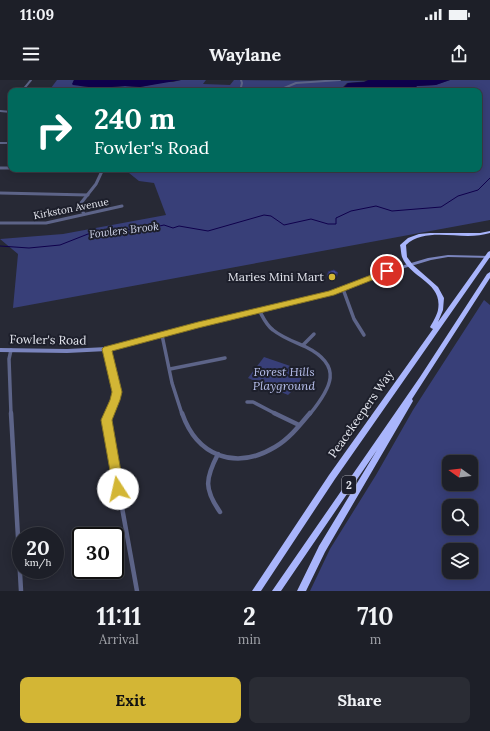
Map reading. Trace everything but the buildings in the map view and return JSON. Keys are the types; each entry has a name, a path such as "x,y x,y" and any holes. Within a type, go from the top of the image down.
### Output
{"highway":[{"path":"405,372 442,310 441,297 434,286 409,264 404,254 403,245 409,238 415,236 431,234 473,235 490,232"},
{"name":"Peacekeepers Way","path":"256,591 332,477 490,253"},
{"name":"2","path":"276,591 422,379 490,274"},
{"path":"301,591 322,549 404,414 422,379"},
{"path":"251,591 277,561"}],"street":[{"path":"24,88 31,80"},
{"path":"284,88 296,83 340,80"},
{"path":"84,214 81,205 96,184 102,172"},
{"path":"0,193 88,195"},
{"name":"Kirkston Avenue","path":"1,223 46,223 122,206"},
{"path":"0,227 1,223"},
{"name":"Fowler's Road","path":"0,350 67,351 107,349 259,310 331,294 376,275 409,264 448,256 490,257"},
{"path":"344,289 357,328 364,335"},
{"path":"162,335 179,404 188,428 198,442 211,453 232,457 254,456 276,447 299,425 330,385 331,379 331,373 324,360 302,345 284,338 273,331 259,310"},
{"path":"302,345 314,334"},
{"path":"107,349 117,392 107,417 107,424 137,591"},
{"path":"11,350 12,446 21,591"},
{"path":"170,368 225,358"},
{"path":"247,402 253,402 299,425"},
{"path":"218,454 206,479 212,502 220,512"}],"green space":[{"path":"57,80 74,80 73,82 80,86 100,88 51,88"},
{"path":"181,80 206,80 203,84 230,85 234,80 369,81 347,83 342,88 100,88 125,86 140,87"},
{"path":"450,80 490,80 490,220 13,308 18,254 0,239 63,234 166,215 154,183 139,181 128,172 482,172 482,88 416,87 435,85"},
{"path":"484,300 490,305 490,591 310,591 330,549 376,475 413,410"},
{"name":"Forest Hills Playground","path":"264,357 299,369 302,377 298,385 288,395 248,378"}],"shaded area":[{"path":"74,80 181,80 140,87 125,86 97,88 73,85"},
{"path":"368,80 450,80 436,85 416,87 420,88 343,88 348,83 364,82"}],"waterway":[{"name":"Fowlers Brook","path":"0,246 29,248 60,245 88,234 121,229 142,230 164,225 173,228 179,226 208,231 264,215 271,216 284,225 311,219 328,224 336,224 336,218 351,211 376,206 392,211 441,207 458,196 478,190 490,178"}],"place":[{"name":"Maries Mini Mart","path":"332,277"}],"route":[{"path":"118,489 106,420 117,392 107,349 198,325 331,294 387,271"}]}
